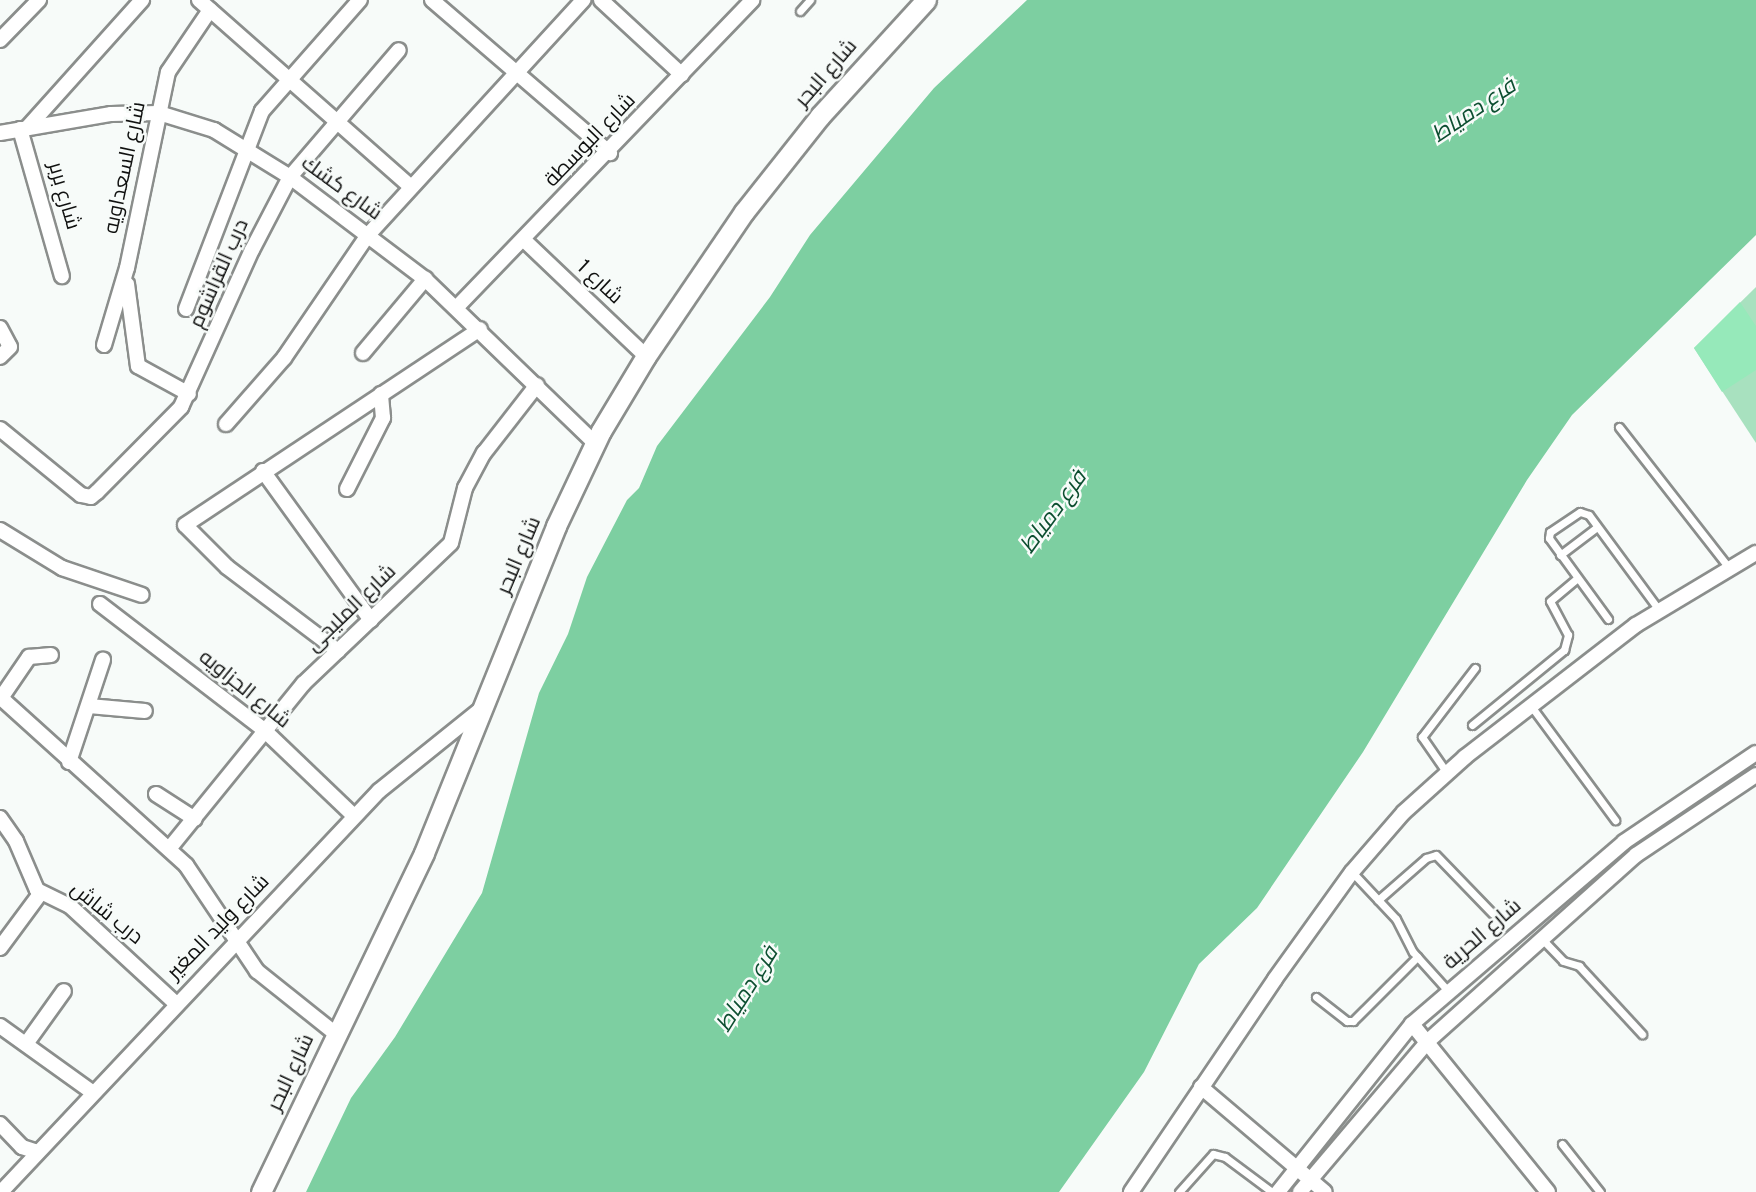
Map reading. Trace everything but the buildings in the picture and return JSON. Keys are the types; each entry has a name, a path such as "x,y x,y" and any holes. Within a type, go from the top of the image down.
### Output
{"street":[{"path":"24,128 142,0"},
{"path":"186,309 244,148 262,111 360,0"},
{"path":"432,0 610,153"},
{"path":"226,424 284,358 368,234 583,0"},
{"path":"601,0 682,75"},
{"name":"شارع البوسطة","path":"457,307 610,153 752,0"},
{"name":"شارع البحر","path":"261,1192 424,853 481,709 595,443 646,356 744,212 820,116 925,0"},
{"path":"0,40 35,1"},
{"path":"204,5 411,187"},
{"name":"شارع السعداويه","path":"104,345 127,268 168,72 204,5"},
{"name":"درب القراشوم","path":"0,429 74,490 91,497 173,416 189,394 252,250 290,177 335,120 399,50"},
{"name":"شارع كشك","path":"0,133 111,114 159,113 195,121 290,177 425,279 480,329 595,443"},
{"name":"شارع بربر","path":"24,128 62,276"},
{"name":"شارع 1","path":"524,240 646,356"},
{"path":"127,268 128,313 138,366 189,394"},
{"path":"363,353 425,279"},
{"path":"0,328 10,348 0,357"},
{"path":"338,651 227,567 186,529 187,523 480,329"},
{"name":"شارع المليجى","path":"169,849 264,730 338,651 456,537 465,488 484,453 537,385"},
{"path":"347,489 383,418 381,394"},
{"path":"263,471 371,620"},
{"path":"0,530 62,568 142,595"},
{"path":"1131,1192 1352,872 1404,812 1447,773 1531,706 1659,610 1756,553"},
{"name":"شارع الجزاويه","path":"100,604 264,730 354,816"},
{"path":"51,655 29,657 1,697 68,762 169,849 200,880 234,942 257,971 336,1034"},
{"path":"68,762 103,660"},
{"path":"89,706 145,711"},
{"name":"شارع وليد المغير","path":"1,1192 175,1003 354,816 420,756 481,709"},
{"name":"شارع الحرية","path":"1278,1192 1412,1024 1624,842 1756,753"},
{"name":"شارع الحرية","path":"1300,1192 1428,1041 1636,855 1756,775"},
{"path":"156,793 195,818"},
{"name":"درب شاش","path":"0,818 40,894 70,906 175,1003"},
{"path":"1624,842 1636,855"},
{"path":"0,948 40,894"},
{"path":"1522,929 1539,941"},
{"path":"26,1044 64,991"},
{"path":"1412,1024 1548,1192"},
{"path":"0,1026 92,1092"},
{"path":"1201,1087 1325,1192"},
{"path":"0,1124 22,1147 37,1152"},
{"path":"1327,1129 1344,1143"}],"lane":[{"path":"800,11 810,0"},
{"path":"1619,428 1729,568"},
{"path":"1608,619 1550,541 1550,532 1577,513 1586,513 1659,610"},
{"path":"1560,555 1597,527"},
{"path":"1472,725 1564,650 1567,635 1550,601 1577,578"},
{"path":"1447,773 1424,743 1423,733 1475,668"},
{"path":"1531,706 1615,820"},
{"path":"1378,900 1426,858 1436,855 1492,913"},
{"path":"1352,872 1399,923 1417,957 1449,992"},
{"path":"1539,941 1563,961 1581,968 1642,1034"},
{"path":"1316,996 1347,1021 1353,1021 1417,957"},
{"path":"1562,1144 1600,1192"},
{"path":"1179,1192 1213,1154 1225,1157 1272,1192"}],"shaded area":[{"path":"1756,287 1756,443 1694,348"}],"water":[{"name":"فرع دمياط","path":"1027,0 1756,0 1756,235 1572,415 1527,480 1363,752 1257,908 1199,964 1144,1072 1059,1192 306,1192 351,1098 395,1037 482,893 539,693 568,634 587,577 627,500 639,488 657,446 770,297 810,235 934,88"}]}
